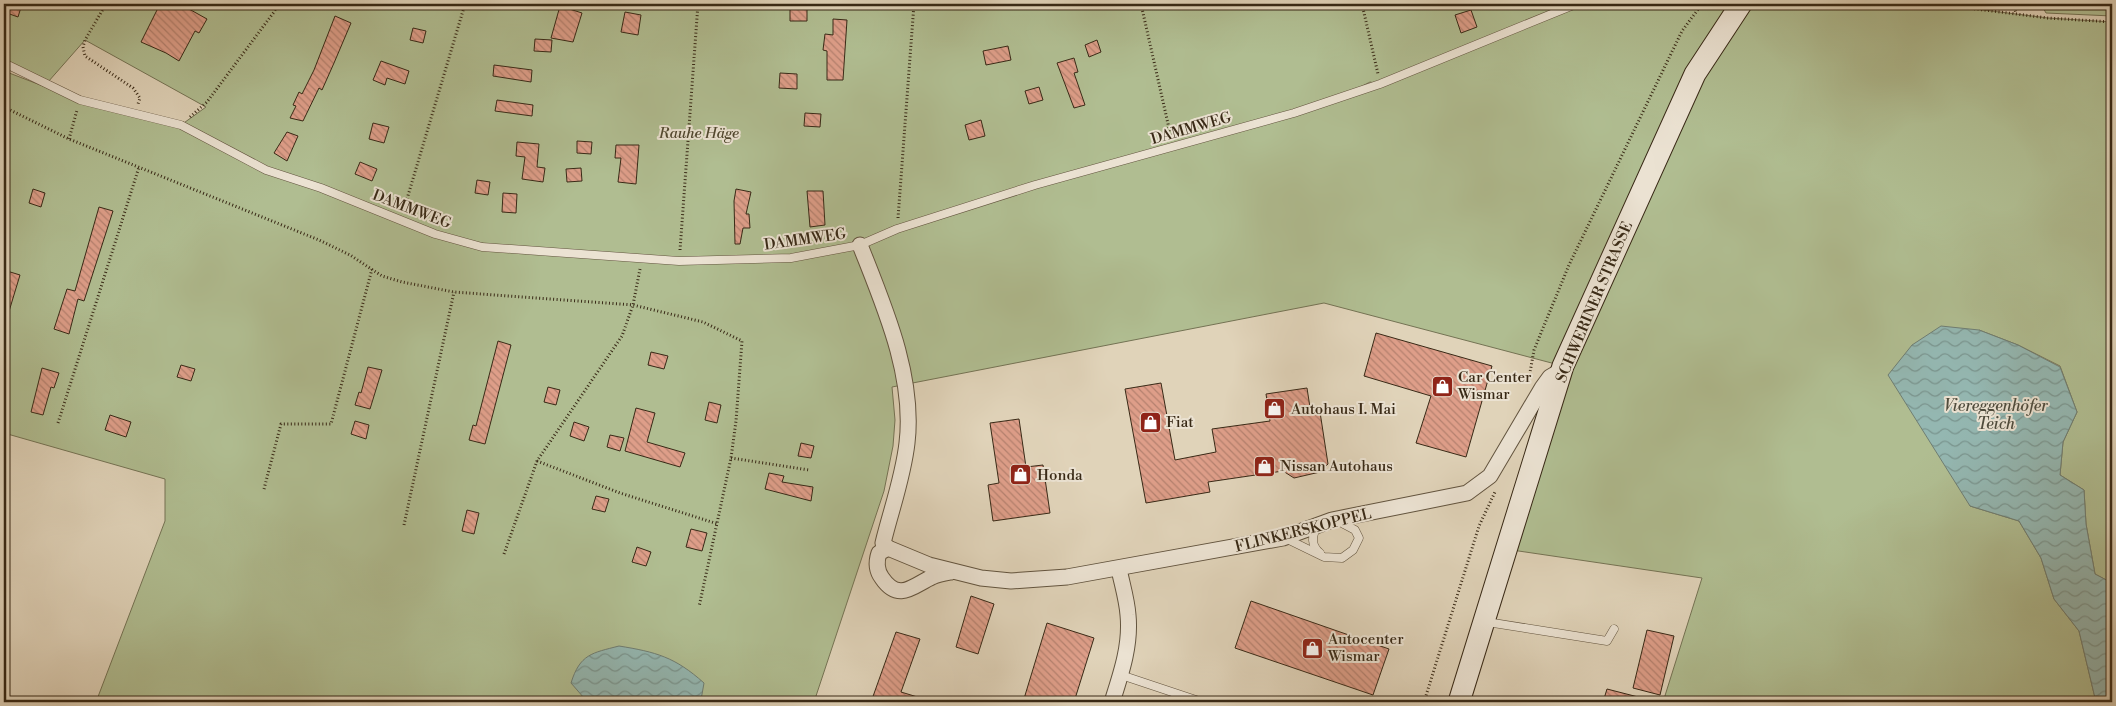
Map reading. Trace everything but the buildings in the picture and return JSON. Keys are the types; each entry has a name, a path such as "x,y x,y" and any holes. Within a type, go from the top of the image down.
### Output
{"main road":[{"name":"SCHWERINER STRASSE","path":"1460,702 1562,370 1695,74 1741,4"}],"street":[{"name":"FLINKERSKOPPEL","path":"860,245 887,316 898,357 906,400 907,443 903,468 883,543 888,548 929,564 954,571 1011,581 1067,578 1283,538 1326,522 1467,493 1490,476 1542,388 1550,377 1562,370"},
{"name":"FLINKERSKOPPEL","path":"888,548 879,553 877,565 884,581 892,588 900,591 909,590 933,576 954,571"},
{"path":"1112,702 1121,675 1128,638 1128,615 1119,569"}],"lane":[{"name":"DAMMWEG","path":"4,62 80,100 181,125 266,170 313,185 434,234 482,247 679,261 791,258 860,245 897,229 1036,185 1294,113 1380,84 1576,4"},
{"path":"1283,538 1300,543 1324,557 1333,559 1346,557 1358,542 1358,534 1355,530 1348,524 1326,522 1314,535 1314,546 1324,557"},
{"path":"1484,621 1607,641 1614,629"},
{"path":"1121,675 1202,702"}],"path":[{"path":"106,4 83,47 85,56 138,93 140,98 138,105 123,111"},
{"path":"181,125 207,102 277,4"},
{"path":"401,220 465,4"},
{"path":"679,261 698,4"},
{"path":"897,229 914,4"},
{"path":"1141,4 1173,147"},
{"path":"1362,4 1380,84"},
{"path":"1528,382 1534,350 1569,265 1682,30 1702,4"},
{"path":"1936,4 2016,12 2048,18 2112,22"},
{"path":"2013,4 2016,12"},
{"path":"69,139 80,100"},
{"path":"4,107 69,139 319,240 382,276 402,282 454,292 633,306 703,322 742,341 736,421 731,458 699,607"},
{"path":"58,423 139,167"},
{"path":"504,554 537,461 622,336 633,306 643,257"},
{"path":"264,489 281,424 331,424 372,269"},
{"path":"404,525 454,292"},
{"path":"731,458 809,470"},
{"path":"537,461 620,493 718,524"},
{"path":"1424,702 1479,526 1496,490 1495,480 1490,476"}],"green space":[{"name":"Rauhe Häge","path":"4,4 1935,4 2048,18 2112,22 2112,583 2095,574 2086,524 2084,490 2060,475 2063,442 2077,412 2060,366 2018,345 1979,330 1970,506 2019,521 2041,558 2054,599 2079,631 2096,702 1663,702 1702,578 1505,549 1563,366 1324,303 892,387 895,420 893,446 884,491 814,702 96,702 165,521 165,479 4,433 4,71 43,86 181,125 206,107 85,40 48,82 4,63","holes":["1370,82 1379,84 1339,98"]},
{"path":"2041,4 2112,4 2112,16 2046,13"}],"water":[{"name":"Viereggenhöfer Teich","path":"1941,326 1979,330 2018,345 2060,367 2077,412 2063,442 2060,475 2084,490 2086,524 2095,574 2112,583 2112,702 2096,702 2079,631 2054,599 2041,558 2019,521 1970,506 1888,375 1912,345"},
{"path":"619,646 655,653 684,667 704,683 701,700 698,702 683,702 584,698 571,683 578,666 583,660 594,653"}],"place":[{"name":"Car Center Wismar","path":"1442,386"},
{"name":"Autohaus I. Mai","path":"1275,409"},
{"name":"Fiat","path":"1150,422"},
{"name":"Nissan Autohaus","path":"1264,466"},
{"name":"Honda","path":"1021,475"},
{"name":"Autocenter Wismar","path":"1312,648"}]}
